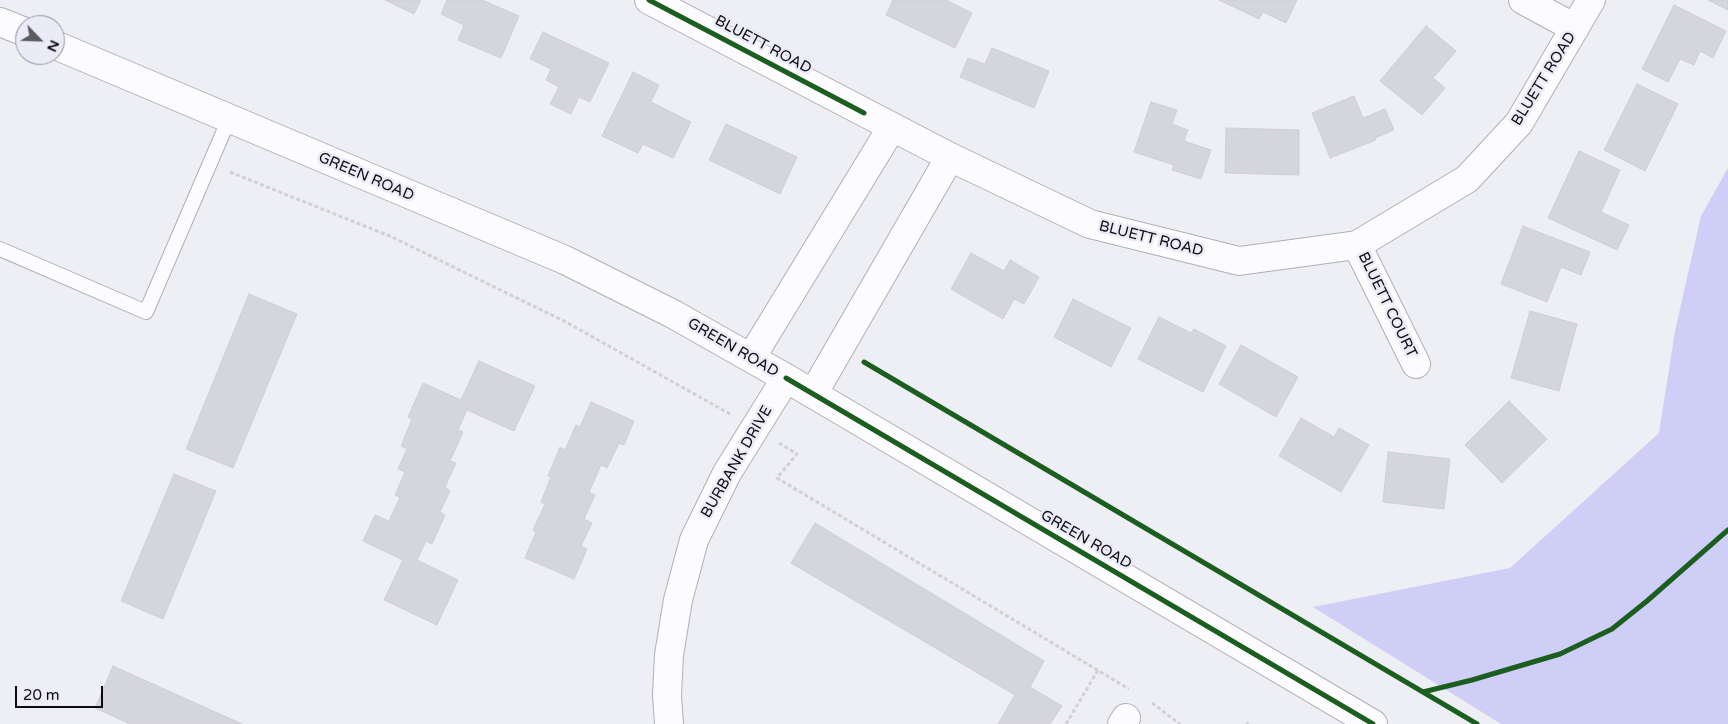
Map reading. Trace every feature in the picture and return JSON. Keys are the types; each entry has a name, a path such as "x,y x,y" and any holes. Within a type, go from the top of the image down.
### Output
{"street":[{"name":"BLUETT ROAD","path":"649,0 684,8 892,127 1090,224 1239,261 1357,245 1467,179 1519,124 1591,0"},
{"path":"1523,0 1575,28"},
{"path":"0,22 15,28"},
{"name":"GREEN ROAD","path":"65,49 565,260 673,314 786,378 1373,724"},
{"path":"751,358 892,127"},
{"path":"812,394 950,157"},
{"name":"BLUETT COURT","path":"1357,245 1416,364"},
{"name":"BURBANK DRIVE","path":"669,724 667,695 669,655 678,600 694,540 727,473 786,378"}],"lane":[{"path":"0,249 146,312 229,120"}],"path":[{"path":"222,168 392,237 566,322 732,415"},
{"path":"776,441 797,454 777,478 1132,691"},
{"path":"1066,724 1098,670"},
{"path":"1149,701 1180,724"}],"shaded area":[{"path":"1728,168 1728,724 1501,724 1313,607 1510,568 1659,433 1675,331 1701,216"}],"building":[{"path":"385,0 421,0 414,14"},
{"path":"447,0 482,0 519,16 501,58 458,40 464,25 441,14"},
{"path":"893,0 946,0 972,13 955,48 886,15"},
{"path":"1219,0 1297,0 1286,23 1263,12 1259,19"},
{"path":"1708,0 1728,0 1728,10"},
{"path":"1674,5 1726,31 1713,58 1700,51 1694,65 1680,59 1668,82 1642,69"},
{"path":"1426,26 1456,51 1433,78 1445,88 1422,115 1380,81"},
{"path":"543,32 609,63 590,102 579,97 571,114 550,104 559,87 546,80 551,69 530,59"},
{"path":"992,48 1049,71 1034,108 960,77 968,58 985,64"},
{"path":"633,72 659,85 651,102 691,122 673,158 643,144 638,153 602,136"},
{"path":"1637,84 1678,104 1645,171 1604,150"},
{"path":"1354,96 1363,118 1385,109 1394,130 1375,138 1376,140 1330,158 1312,113"},
{"path":"1151,102 1177,110 1172,124 1188,130 1184,141 1211,150 1201,179 1172,170 1174,165 1134,152"},
{"path":"726,124 797,157 780,194 709,160"},
{"path":"1226,128 1299,130 1299,175 1225,173"},
{"path":"1579,151 1620,170 1601,212 1629,225 1617,250 1548,218"},
{"path":"1523,226 1590,252 1581,275 1561,267 1547,302 1501,284"},
{"path":"971,253 1004,271 1010,260 1039,277 1024,304 1014,299 1003,319 951,289"},
{"path":"249,294 297,314 233,468 186,449"},
{"path":"1073,299 1131,328 1111,367 1054,337"},
{"path":"1530,311 1577,324 1559,391 1511,378"},
{"path":"1159,317 1191,333 1194,329 1226,346 1203,392 1138,359"},
{"path":"1241,345 1298,377 1276,417 1219,384"},
{"path":"479,361 535,386 514,431 467,410 458,430 463,432 450,461 456,463 445,487 450,491 440,512 445,515 432,544 426,541 417,560 458,580 437,625 384,600 403,560 363,541 375,515 389,521 400,497 395,495 405,472 398,469 407,449 401,446 412,419 408,417 423,383 461,400"},
{"path":"1509,401 1547,439 1502,483 1465,445"},
{"path":"591,402 634,421 624,445 619,443 607,468 601,465 589,492 595,495 584,519 592,523 581,546 587,549 574,579 525,558 536,532 533,530 545,504 541,502 551,477 548,476 560,447 565,450 576,425 580,427"},
{"path":"1301,418 1334,437 1339,428 1369,445 1341,492 1279,456"},
{"path":"1388,452 1450,459 1444,509 1383,502"},
{"path":"174,474 216,491 163,619 121,601"},
{"path":"815,523 1044,661 1030,687 1062,706 1050,724 998,724 1015,695 791,563"},
{"path":"113,666 242,724 130,724 95,708"}],"cycle path":[{"path":"649,0 864,113"},
{"path":"864,362 1477,724"},
{"path":"786,378 1373,724"},
{"path":"1423,692 1472,680 1560,654 1612,629 1728,530"}]}
